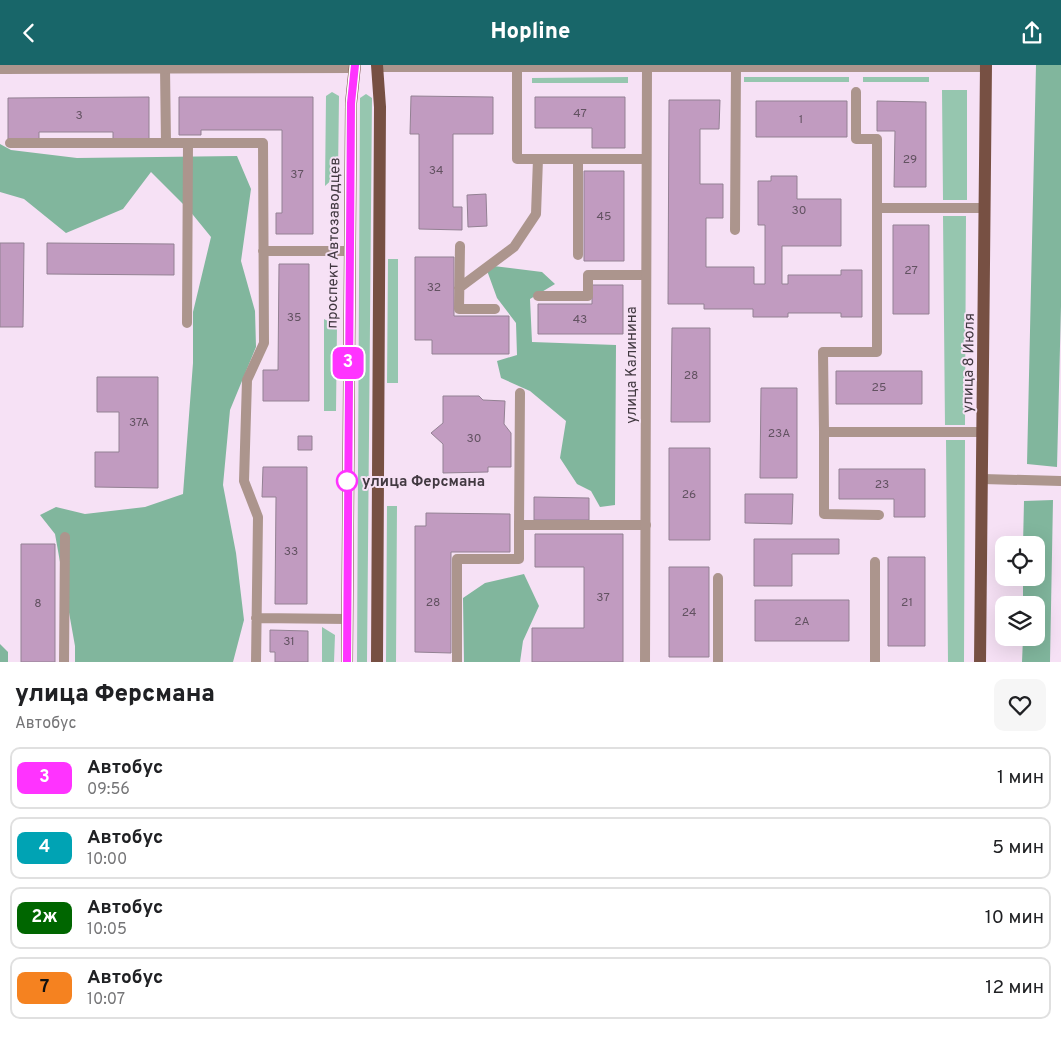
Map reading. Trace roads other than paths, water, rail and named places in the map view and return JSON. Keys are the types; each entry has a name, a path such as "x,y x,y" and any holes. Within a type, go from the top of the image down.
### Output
{"main road":[{"path":"355,66 377,66 380,146 377,662"},
{"name":"проспект Автозаводцев","path":"347,662 351,103 355,66"},
{"name":"улица 8 Июля","path":"980,662 986,66"}],"street":[{"path":"0,69 52,67 355,66"},
{"path":"377,66 986,66"},
{"path":"517,67 517,159 646,159"},
{"name":"улица Калинина","path":"645,662 646,67"},
{"path":"735,230 736,67"},
{"path":"165,68 166,143"},
{"path":"856,92 856,139 877,139 877,352 823,352 824,514 879,515"},
{"path":"10,143 263,143 264,343 247,380 244,481 258,517 256,662"},
{"path":"187,323 188,143"},
{"path":"460,288 514,247 536,214 538,159"},
{"path":"578,159 578,255"},
{"path":"877,208 985,208"},
{"path":"460,246 460,309 495,309"},
{"path":"263,251 350,251"},
{"path":"538,296 588,296 588,275 646,275"},
{"path":"457,662 458,559 520,559 520,393"},
{"path":"824,432 983,432"},
{"path":"983,479 1061,481"},
{"path":"520,525 646,525"},
{"path":"64,662 65,537"},
{"path":"875,561 875,662"},
{"path":"718,578 718,662"},
{"path":"256,618 347,619"}],"place":[{"name":"улица Ферсмана","path":"347,481"}]}
